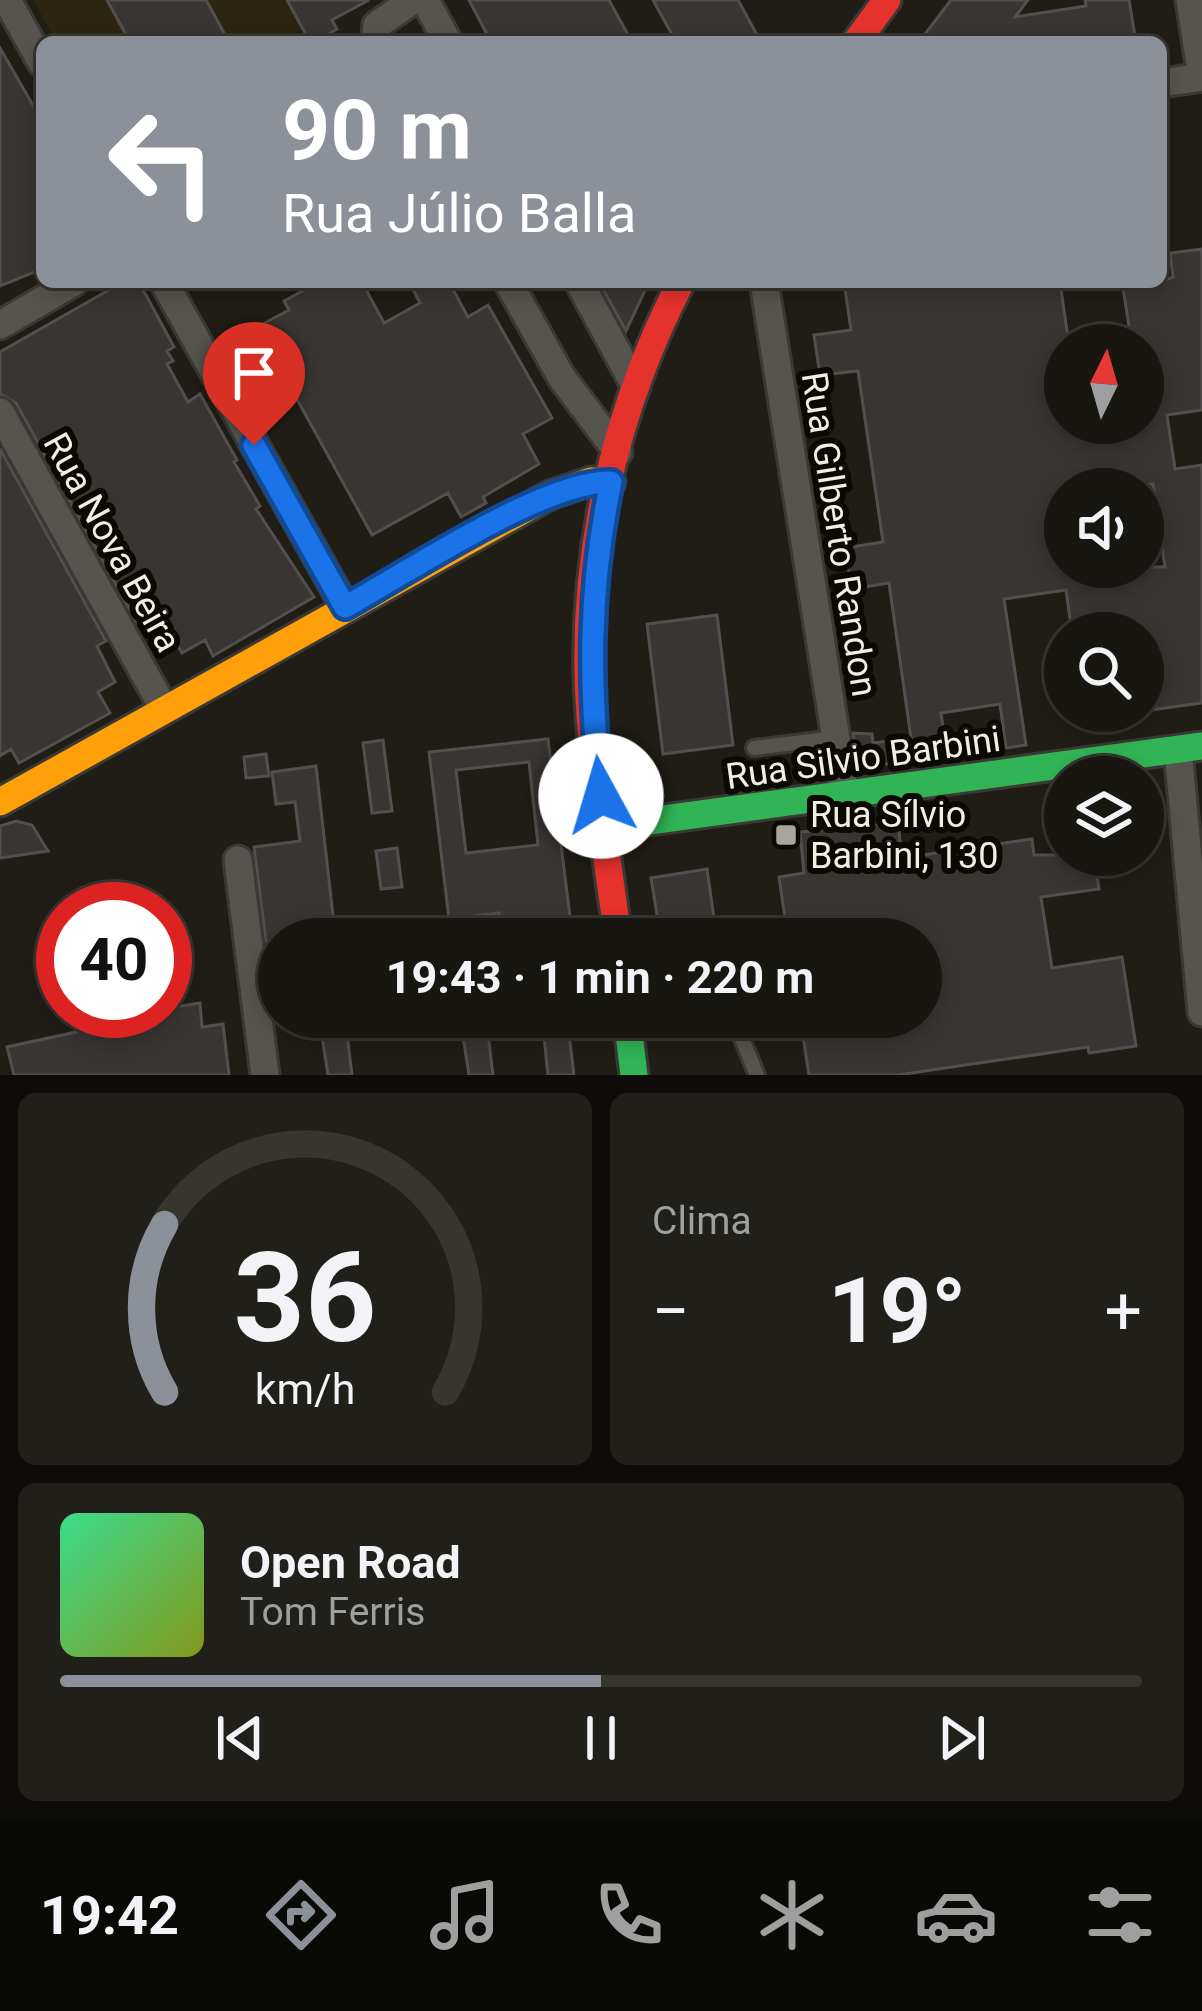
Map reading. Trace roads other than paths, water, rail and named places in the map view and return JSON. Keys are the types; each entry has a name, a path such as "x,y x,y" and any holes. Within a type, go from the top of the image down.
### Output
{"street":[{"path":"7,0 36,52"},
{"path":"375,36 377,25 413,0"},
{"path":"425,0 445,36"},
{"path":"860,36 887,0"},
{"path":"1167,82 1202,77 1190,0"},
{"path":"0,325 64,288"},
{"path":"167,288 345,607"},
{"path":"511,288 562,378 619,452"},
{"path":"582,288 636,387"},
{"path":"616,918 589,674 590,613 611,482 636,387 649,345 678,288"},
{"name":"Rua Gilberto Randon","path":"765,288 845,796"},
{"name":"Rua Nova Beira","path":"0,412 163,707"},
{"path":"0,802 550,495 591,481 611,482"},
{"path":"1190,748 1202,1012"},
{"name":"Rua Silvio Barbini","path":"605,827 1190,748"},
{"path":"238,860 266,1075"},
{"path":"634,1038 634,1075"}],"lane":[{"path":"754,748 835,738"},
{"path":"742,1038 757,1075"}],"place":[{"name":"Rua Sílvio Barbini, 130","path":"786,835"}]}
